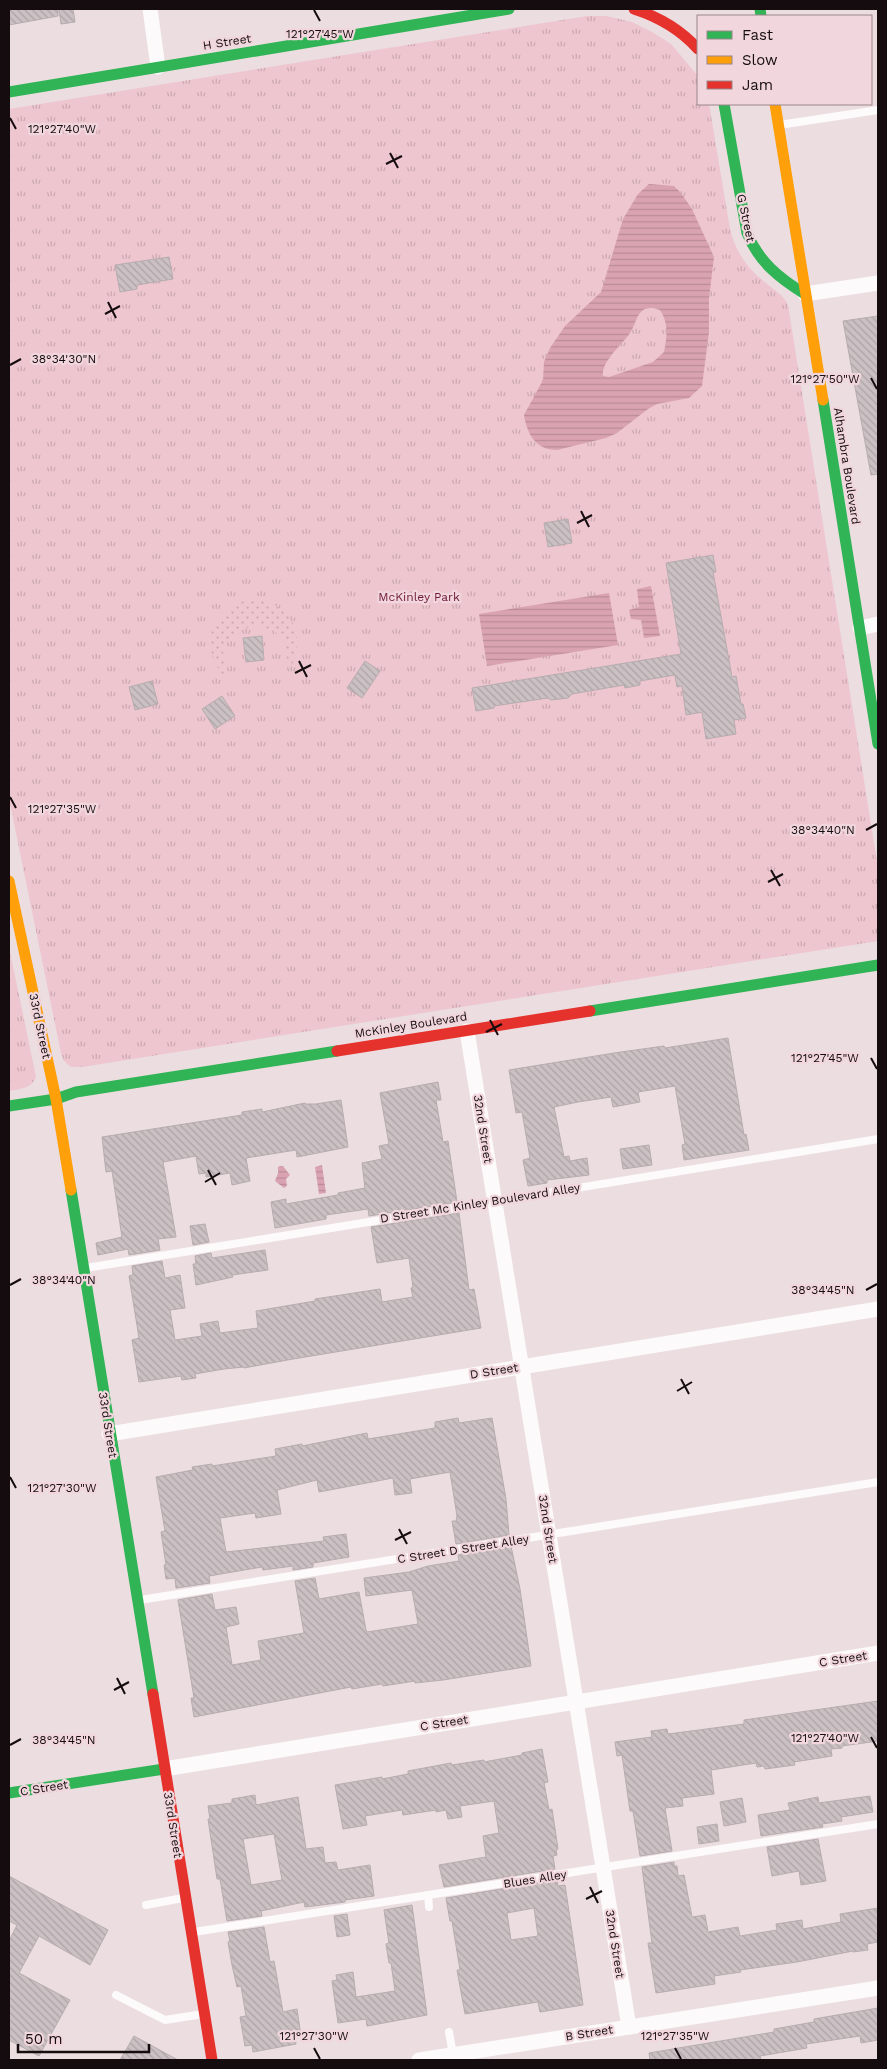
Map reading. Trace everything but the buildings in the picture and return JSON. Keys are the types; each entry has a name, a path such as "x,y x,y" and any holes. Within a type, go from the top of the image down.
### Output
{"street":[{"path":"150,9 158,67"},
{"name":"H Street","path":"9,92 509,9"},
{"path":"634,9 661,19 697,48"},
{"name":"G Street","path":"724,105 747,233 751,245 756,254 773,273 805,294"},
{"name":"Alhambra Boulevard","path":"775,105 878,744"},
{"path":"805,294 878,283"},
{"path":"860,628 878,624"},
{"name":"33rd Street","path":"9,881 56,1099 212,2060"},
{"name":"McKinley Boulevard","path":"9,1106 56,1099 76,1092 878,965"},
{"name":"32nd Street","path":"467,1031 629,2027"},
{"name":"D Street","path":"109,1434 878,1309"},
{"name":"C Street","path":"9,1793 878,1653"},
{"name":"B Street","path":"418,2060 878,1988"}],"lane":[{"path":"778,125 878,110"},
{"name":"D Street Mc Kinley Boulevard Alley","path":"82,1268 878,1139"},
{"name":"C Street D Street Alley","path":"136,1600 549,1536 878,1482"},
{"name":"Blues Alley","path":"191,1933 878,1824"},
{"path":"428,1895 430,1907"},
{"path":"146,1905 185,1898"},
{"path":"116,1995 165,2020 204,2014"},
{"path":"449,2032 453,2055"}],"green space":[{"name":"McKinley Park","path":"587,16 606,16 632,22 671,44 697,75 697,105 709,105 729,223 737,249 752,271 781,295 788,305 878,868 878,941 82,1067 71,1067 64,1061 9,799 9,109"},
{"path":"245,600 259,600 272,604 290,618 295,629 297,641 296,653 291,667 286,666 286,647 278,634 266,628 252,627 238,631 228,640 223,654 227,672 222,674 211,652 210,641 212,631 224,613"},
{"path":"9,947 36,1077 28,1086 9,1091"}],"shaded area":[{"path":"649,184 674,186 692,209 714,257 709,299 709,332 702,386 689,398 657,404 617,433 606,438 557,450 543,447 530,434 524,415 543,380 544,362 550,348 565,326 601,292 623,219 638,194","holes":["647,308 660,310 665,320 666,330 664,352 653,362 609,377 603,376 605,364 630,333 640,313"]},
{"path":"651,586 660,636 644,638 641,620 631,619 629,610 639,607 637,589"},
{"path":"609,593 618,645 487,666 479,614"},
{"path":"322,1165 326,1193 319,1194 315,1167"},
{"path":"283,1166 290,1175 286,1179 287,1186 284,1188 275,1181 278,1167"}],"traffic: fast":[{"path":"9,92 509,9"},
{"path":"760,9 761,15"},
{"path":"724,105 747,233 757,253 764,261 778,275 805,294"},
{"path":"823,400 878,744"},
{"path":"590,1011 878,965"},
{"path":"9,1106 56,1099 76,1092 337,1051"},
{"path":"71,1190 153,1694"},
{"path":"9,1793 164,1769"}],"traffic: slow":[{"path":"775,105 823,400"},
{"path":"9,881 56,1099 71,1190"}],"traffic: jam":[{"path":"634,9 669,24 697,48"},
{"path":"337,1051 590,1011"},
{"path":"153,1694 212,2060"}]}
